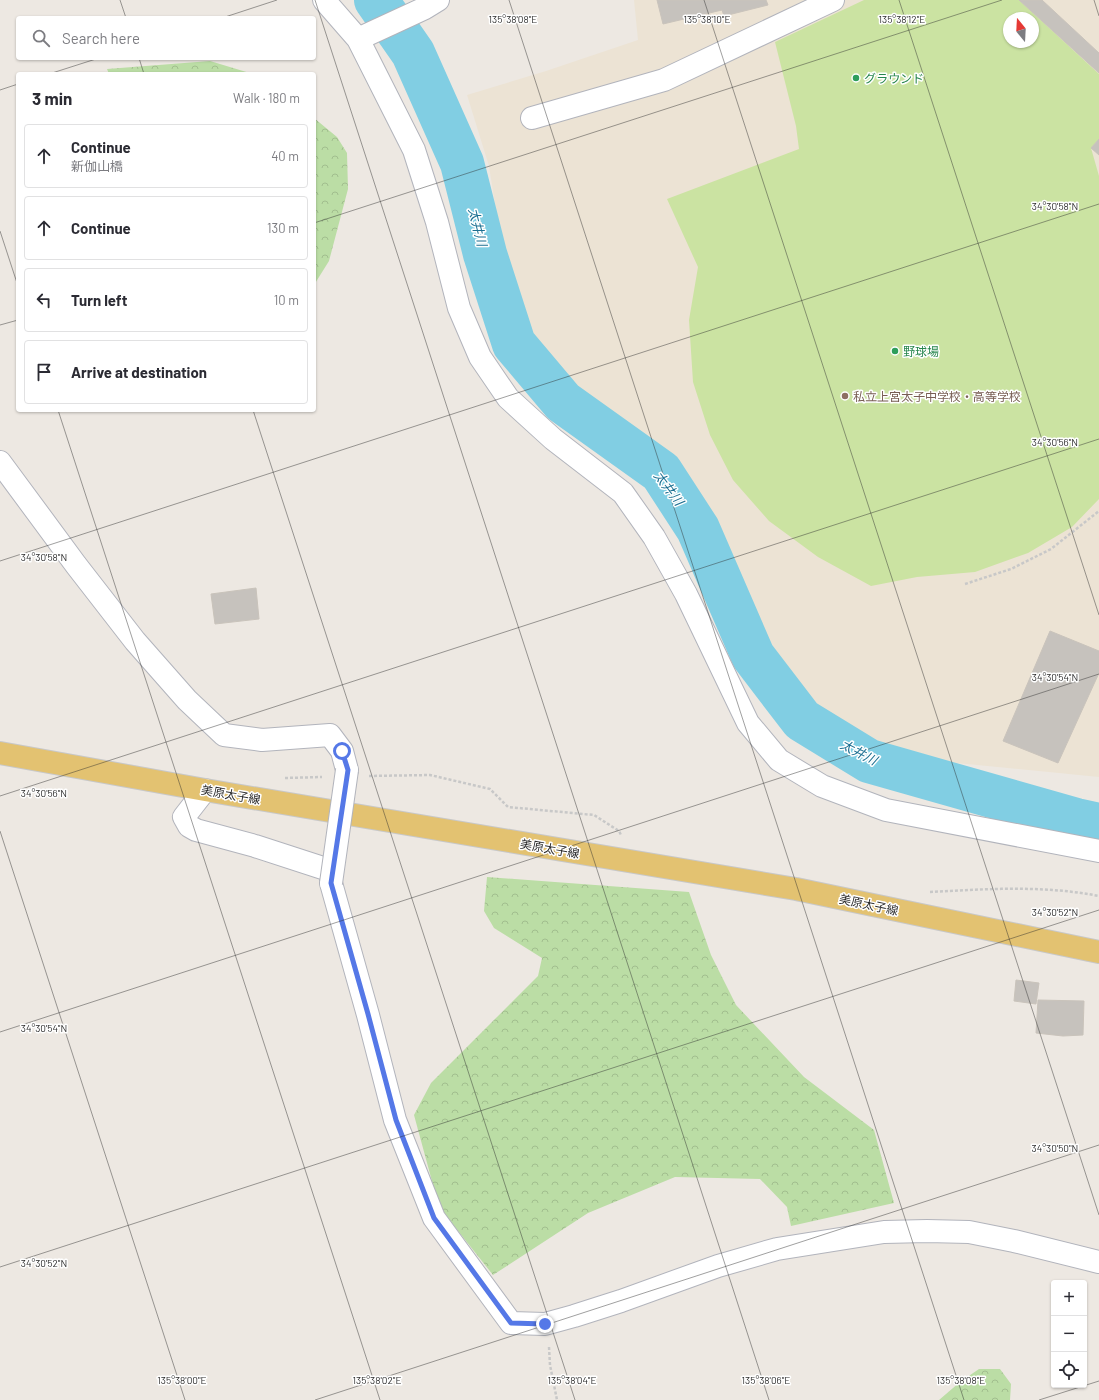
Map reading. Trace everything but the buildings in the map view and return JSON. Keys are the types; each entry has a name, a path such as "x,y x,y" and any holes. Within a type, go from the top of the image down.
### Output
{"main road":[{"name":"美原太子線","path":"0,753 205,790 796,889 1099,952"}],"street":[{"path":"324,0 363,37 414,150 436,222 459,308 480,357 508,398 553,439 623,493 654,537 679,581 748,723 779,760 822,786 886,810 1099,851"},
{"path":"532,118 664,80 833,0"},
{"path":"363,37 430,3"},
{"path":"0,462 76,565 136,641 187,700 224,735 262,740 330,735 342,751 348,770 332,877 396,1120 434,1218 511,1323 545,1324 621,1301 718,1266 777,1249 884,1232 969,1232 1014,1241 1099,1262"},
{"path":"205,790 184,817 189,826 196,830 254,846 332,877"}],"path":[{"path":"965,584 1011,569 1051,549 1099,512"},
{"path":"927,892 1016,889 1053,890 1099,896"},
{"path":"545,1324 549,1343 550,1365 557,1400"}],"shaded area":[{"name":"私立上宮太子中学校・高等学校","path":"634,0 1099,0 1099,777 916,759 882,749 844,731 820,714 796,686 767,643 712,518 689,484 618,417 564,376 534,337 515,301 501,243 489,166 467,95 546,71 638,40"}],"green space":[{"name":"野球場","path":"864,0 1019,0 1032,12 1003,12 1003,48 1039,48 1039,18 1099,74 1099,139 1091,148 1099,176 1099,499 1072,527 1028,553 975,572 917,577 871,586 818,557 769,521 733,480 710,435 693,382 689,320 698,267 667,199 799,149 796,126 775,42"},
{"path":"210,61 246,72 108,72 107,69"},
{"path":"316,120 337,137 347,153 348,189 329,261 316,282"},
{"path":"487,877 689,892 711,955 736,1005 804,1077 874,1130 894,1203 791,1226 787,1207 760,1179 675,1177 588,1213 493,1275 439,1207 414,1115 431,1083 538,976 542,958 494,928 484,911"},
{"path":"979,1369 1000,1369 1011,1384 1010,1400 939,1400 960,1382"}],"waterway":[{"name":"太井川","path":"376,0 413,53 462,163 485,254 514,344 563,402 661,472 698,529 753,656 802,720 869,761 1076,820 1099,825"}],"place":[{"name":"グラウンド","path":"856,78"},
{"name":"野球場","path":"895,351"},
{"name":"私立上宮太子中学校・高等学校","path":"845,396"}],"route":[{"path":"342,751 348,770 331,883 396,1120 434,1218 511,1323 545,1324"}]}
